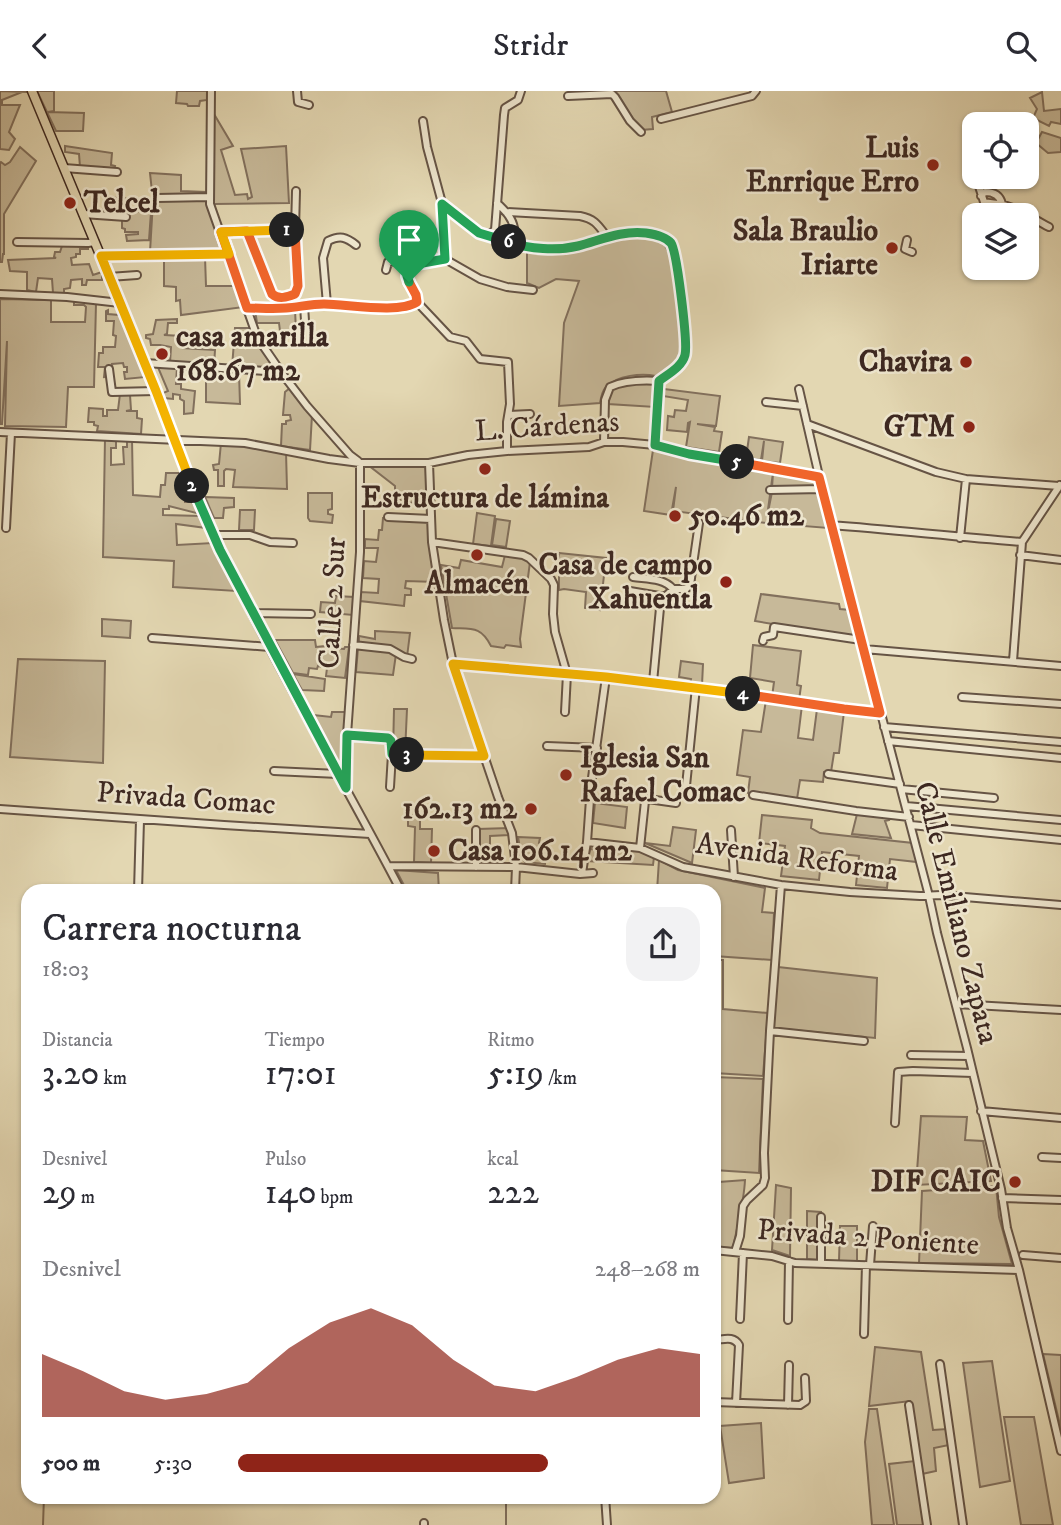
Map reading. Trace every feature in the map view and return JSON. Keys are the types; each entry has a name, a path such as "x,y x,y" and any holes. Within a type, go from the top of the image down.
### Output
{"main road":[{"path":"32,91 174,439"}],"street":[{"path":"211,91 210,204 257,337 307,406 360,463"},
{"path":"297,91 298,102 309,105"},
{"path":"489,234 495,230 497,223 505,108 518,100 521,91"},
{"path":"661,119 752,96 756,91"},
{"path":"568,96 612,94 641,132"},
{"path":"423,121 442,204 445,259"},
{"path":"64,168 117,172"},
{"path":"979,189 984,202 987,203"},
{"path":"247,231 272,294 285,297 295,294 298,291 296,191"},
{"path":"981,195 992,192 999,196 1002,203"},
{"path":"157,198 210,198"},
{"path":"442,204 479,233 512,232 512,222 497,203"},
{"path":"506,212 590,218 607,237"},
{"path":"83,214 126,217"},
{"path":"1039,221 1049,227"},
{"path":"221,232 295,230"},
{"path":"489,234 520,246 559,248 622,234 647,233 666,238 671,243 683,314 683,361 659,381 618,383 610,387 606,400 604,442"},
{"path":"327,304 323,258 328,241 336,237 348,239 356,245"},
{"path":"907,240 905,249 912,252"},
{"path":"17,241 95,242"},
{"path":"101,256 229,254"},
{"path":"386,270 388,262 396,261 410,267 445,259 480,279 507,287 533,290"},
{"path":"410,267 407,276 417,302 450,337 466,341 480,359 508,362 510,404 507,451"},
{"path":"109,277 137,275"},
{"path":"0,294 120,303"},
{"path":"247,308 327,304 407,307 417,302"},
{"path":"304,305 305,321"},
{"path":"145,363 281,372"},
{"path":"109,369 112,392 156,391"},
{"path":"655,445 659,381"},
{"name":"Calle Emiliano Zapata","path":"799,389 822,489 969,1056 1061,1451"},
{"path":"765,402 803,406"},
{"path":"509,415 530,414"},
{"path":"807,423 936,472 965,479 1060,485"},
{"name":"L. Cárdenas","path":"0,432 245,443 360,463 429,463 468,455 589,447 604,442 623,442 655,445 689,454 819,477"},
{"path":"6,528 12,433"},
{"path":"174,439 213,535 397,884"},
{"name":"Calle 2 Sur","path":"346,788 347,735 360,552 360,463"},
{"path":"429,463 432,542 453,664 512,834 515,884"},
{"path":"960,538 965,479"},
{"path":"1013,661 1022,542 1060,485"},
{"path":"770,490 822,489"},
{"path":"388,517 430,519"},
{"path":"653,682 660,608 673,589 685,589 690,585 699,523"},
{"path":"831,524 1022,542"},
{"path":"213,535 250,535 270,542 293,543"},
{"path":"432,542 523,555 551,579 554,585 555,632 567,674 565,712"},
{"path":"1020,555 1061,560"},
{"path":"633,577 664,581 673,589"},
{"path":"630,591 665,597"},
{"path":"253,613 311,614"},
{"path":"762,641 764,637 773,635 774,627 861,640"},
{"path":"152,638 270,647"},
{"path":"353,645 390,649 412,659"},
{"path":"864,649 1061,666"},
{"path":"453,664 653,682 880,713"},
{"path":"582,873 606,677"},
{"path":"686,786 696,688"},
{"path":"962,697 1061,704"},
{"path":"884,727 1061,742"},
{"path":"347,735 390,739 390,787"},
{"path":"888,741 1061,758"},
{"path":"547,745 597,748"},
{"path":"392,754 484,756"},
{"path":"274,771 338,774"},
{"path":"828,774 994,798"},
{"path":"753,795 910,821 1061,840"},
{"path":"640,848 645,801 648,799 676,803"},
{"path":"906,806 1061,820"},
{"name":"Privada Comac","path":"0,809 370,834"},
{"path":"138,884 140,820"},
{"path":"476,830 476,867"},
{"path":"731,830 734,877"},
{"name":"Avenida Reforma","path":"587,842 640,848 683,867 781,885 1061,905"},
{"path":"388,866 516,867 593,873"},
{"path":"740,1319 739,1253 743,1206 763,1185 765,1178 770,1031 781,885"},
{"path":"956,1004 1061,1010"},
{"path":"770,1031 864,1041"},
{"path":"911,1055 969,1056"},
{"path":"895,1123 898,1072 973,1073"},
{"path":"981,1111 1061,1118"},
{"path":"1042,1157 1061,1158"},
{"path":"1002,1198 1061,1200"},
{"path":"821,1217 821,1264"},
{"path":"864,1334 873,1226"},
{"name":"Privada 2 Poniente","path":"721,1251 772,1256 795,1263 1018,1270"},
{"path":"1024,1255 1061,1258"},
{"path":"788,1321 789,1261"},
{"path":"721,1339 731,1338 739,1345 736,1403"},
{"path":"940,1364 963,1525"},
{"path":"788,1405 789,1365"},
{"path":"721,1402 800,1405 806,1401 805,1378"},
{"path":"909,1405 927,1525"},
{"path":"606,1504 607,1525"}],"shaded area":[{"path":"0,91 29,92 2,100 2,105 20,105 9,132 15,139 9,150 0,149"},
{"path":"37,91 54,91 54,111 48,112 84,113 83,131 56,131"},
{"path":"177,91 207,91 207,100 200,101 199,106 176,103"},
{"path":"607,91 666,91 672,112 652,117 653,129 641,130"},
{"path":"1042,92 1044,111 1061,109 1061,124 1051,122 1049,126 1039,121 1039,112 1036,112 1037,109 1030,98"},
{"path":"214,114 233,146 221,150 235,195 247,194 248,199 252,197 241,149 286,146 289,203 214,204"},
{"path":"1042,132 1061,138 1061,152 1048,153 1039,146"},
{"path":"65,146 112,153 111,165 115,166 114,170 80,167 79,154 65,152"},
{"path":"20,147 36,161 4,214 4,254 0,262 0,163 5,165 10,162"},
{"path":"150,173 181,175 181,191 206,192 226,251 150,252 153,201"},
{"path":"105,197 131,199 130,211 151,212 149,240 127,241 126,235 138,232 125,232 122,218 90,216 90,211 110,208 111,201 105,200"},
{"path":"646,237 663,242 672,258 682,344 677,360 656,376 630,376 616,380 606,387 600,403 559,406 564,323 579,281 556,279 539,288 527,283 527,252 566,253 614,240"},
{"path":"63,243 88,243 88,249 80,249 80,254 71,258 72,265 89,264 93,275 102,272 102,280 87,280 86,285 82,285 82,279 71,280 70,288 64,289 64,293 53,293 52,279 38,278 36,292 27,290 27,272 10,271 8,260 56,258 55,252 60,252"},
{"path":"164,257 205,257 206,286 236,286 244,307 181,315 180,300 176,301 176,287 164,286"},
{"path":"0,299 51,300 51,322 85,322 86,307 74,305 74,301 96,303 94,387 68,387 66,427 5,426 7,341 0,424"},
{"path":"295,309 296,332 280,331 279,323 257,323 255,310"},
{"path":"108,310 108,314 119,315 128,329 146,377 125,379 124,372 127,372 127,367 124,367 123,363 112,364 113,376 104,377 105,367 98,367 99,353 103,353 103,347 115,347 114,321 106,321"},
{"path":"177,319 177,323 168,323 167,334 164,335 182,336 182,348 215,350 214,366 170,363 171,347 151,345 146,335 153,334 156,320"},
{"path":"235,328 252,328 277,371 232,368"},
{"path":"157,365 177,367 176,384 181,384 181,389 195,391 193,413 184,414 184,401 180,399 180,395 173,394 173,399 164,398 163,393 168,391"},
{"path":"211,370 239,372 240,404 206,402 206,376 211,376"},
{"path":"657,383 655,407 608,404 611,388 619,384"},
{"path":"290,388 312,415 310,450 281,446 282,424 291,420 290,415 283,415 285,392"},
{"path":"664,389 720,396 716,426 697,424 715,427 714,431 722,432 719,452 686,447 690,422 687,432 667,430 668,416 674,417 675,410 686,411 688,400 663,396"},
{"path":"120,394 130,395 131,410 126,411 137,411 137,418 142,419 141,434 97,431 98,426 94,425 94,422 88,422 89,408 103,409 103,416 107,416 107,410 118,410"},
{"path":"749,437 783,442 780,463 762,461 764,441 761,460 746,458"},
{"path":"105,438 116,440 116,448 111,448 111,465 124,464 123,447 127,447 127,439 132,439 133,495 160,497 166,473 180,473 182,478 185,477 192,499 185,498 185,502 192,502 200,514 169,506 169,509 163,509 163,515 201,516 206,528 176,524 177,545 213,543 236,591 173,587 174,561 103,557"},
{"path":"221,443 286,452 287,489 233,487 235,470 226,469 224,486 218,486 218,470 214,470 213,465 219,464"},
{"path":"653,450 817,477 819,487 772,488 773,473 767,517 772,492 820,490 828,528 673,511 676,487 671,515 644,511"},
{"path":"368,465 427,466 427,507 395,498 395,486"},
{"path":"308,493 332,493 332,509 328,510 328,514 333,515 332,523 310,521"},
{"path":"205,497 234,498 234,507 224,508 223,518 214,518"},
{"path":"240,510 255,510 254,530 239,530"},
{"path":"477,513 495,516 491,546 473,544"},
{"path":"383,518 429,521 429,542 436,582 406,581 405,588 411,589 411,595 405,595 404,606 360,601 361,592 378,593 379,579 363,578 364,561 376,562 378,548 365,548 365,539 378,540"},
{"path":"496,519 510,521 506,547 492,545"},
{"path":"559,553 606,558 600,610 585,608 586,592 559,590"},
{"path":"505,555 521,557 530,562 521,647 491,646 480,632 452,628 441,565 459,568 461,560 502,567"},
{"path":"761,594 839,604 840,609 850,610 859,638 755,621"},
{"path":"336,596 354,597 353,615 320,612 321,602 335,603"},
{"path":"102,619 131,621 130,638 102,636"},
{"path":"375,631 410,633 407,657 391,648 359,644 359,636 375,639"},
{"path":"275,640 315,640 316,647 325,646 326,640 334,641 333,648 349,647 345,678 326,676 327,668 318,666 317,669 309,668 308,675 293,673"},
{"path":"753,645 801,651 797,685 801,686 799,700 772,697 774,682 750,678"},
{"path":"358,648 396,654 393,675 356,672"},
{"path":"18,659 105,661 103,763 10,757"},
{"path":"681,661 703,664 702,685 690,684 691,679 679,677"},
{"path":"293,674 325,679 324,691 302,690"},
{"path":"766,700 802,705 798,738 813,740 817,709 844,712 839,753 834,753 831,772 824,772 823,782 800,780 797,799 748,793 750,777 737,775 743,730 761,732"},
{"path":"394,709 407,709 405,753 393,753"},
{"path":"332,712 346,712 344,772 313,715 331,717"},
{"path":"595,803 627,807 625,828 593,823"},
{"path":"857,814 888,817 889,820 885,821 891,838 852,834"},
{"path":"408,815 420,815 420,829 432,829 431,863 414,862 415,827 408,826"},
{"path":"762,815 812,820 811,828 820,833 913,843 917,862 890,859 887,888 856,885 859,856 822,852 819,880 781,876 785,846 759,843"},
{"path":"673,827 696,830 692,863 645,843 670,846"},
{"path":"509,828 509,835 490,836 490,861 478,861 478,829"},
{"path":"518,837 540,838 539,843 547,844 545,864 525,862 522,859"},
{"path":"590,849 638,850 654,857 653,865 587,861"},
{"path":"659,860 678,870 765,888 762,912 774,913 772,960 721,956 721,884 657,884"},
{"path":"396,870 438,873 439,884 403,884"},
{"path":"721,960 723,1009 768,1013 763,1076 721,1073"},
{"path":"778,967 877,978 875,1038 773,1028"},
{"path":"721,1077 763,1079 759,1173 721,1170"},
{"path":"921,1116 967,1117 965,1140 983,1141 991,1181 916,1185"},
{"path":"745,1180 733,1248 721,1247 721,1182"},
{"path":"776,1185 791,1188 790,1256 772,1250"},
{"path":"996,1186 999,1217 1012,1264 919,1263 922,1191"},
{"path":"807,1211 821,1212 818,1260 807,1259"},
{"path":"840,1226 857,1226 857,1261 839,1261"},
{"path":"875,1347 921,1352 933,1430 947,1429 949,1445 934,1448 936,1471 922,1474 910,1401 869,1406"},
{"path":"1043,1354 1061,1355 1061,1429"},
{"path":"992,1361 1010,1481 980,1487 963,1363"},
{"path":"869,1409 877,1409 894,1525 872,1525 865,1442"},
{"path":"1004,1417 1034,1417 1053,1525 1021,1525"},
{"path":"761,1423 764,1478 729,1483 721,1426"},
{"path":"915,1461 925,1525 897,1525 889,1464"}],"waterway":[{"path":"43,1525 44,1504"},
{"path":"506,1504 506,1525"}],"place":[{"name":"Luis Enrrique Erro","path":"933,165"},
{"name":"Telcel","path":"70,203"},
{"name":"Sala Braulio Iriarte","path":"892,248"},
{"name":"casa amarilla 168.67 m2","path":"162,354"},
{"name":"Chavira","path":"966,362"},
{"name":"GTM","path":"969,427"},
{"name":"Estructura de lámina","path":"485,469"},
{"name":"50.46 m2","path":"675,516"},
{"name":"Almacén","path":"477,555"},
{"name":"Casa de campo Xahuentla","path":"726,582"},
{"name":"Iglesia San Rafael Comac","path":"566,775"},
{"name":"162.13 m2","path":"531,809"},
{"name":"Casa 106.14 m2","path":"434,851"},
{"name":"DIF CAIC","path":"1015,1182"}],"route":[{"path":"409,282 407,276 410,267 445,259 442,204 479,233 520,246 577,246 622,234 647,233 666,238 675,255 685,353 683,361 659,381 655,445 689,454 819,477 880,713 653,682 453,664 484,756 392,754 391,741 388,738 347,735 346,788 213,535 101,256 229,254 221,232 295,230 298,291 285,297 272,294 247,231 221,232 229,254 247,308 327,304 407,307 417,302 409,282"}]}
